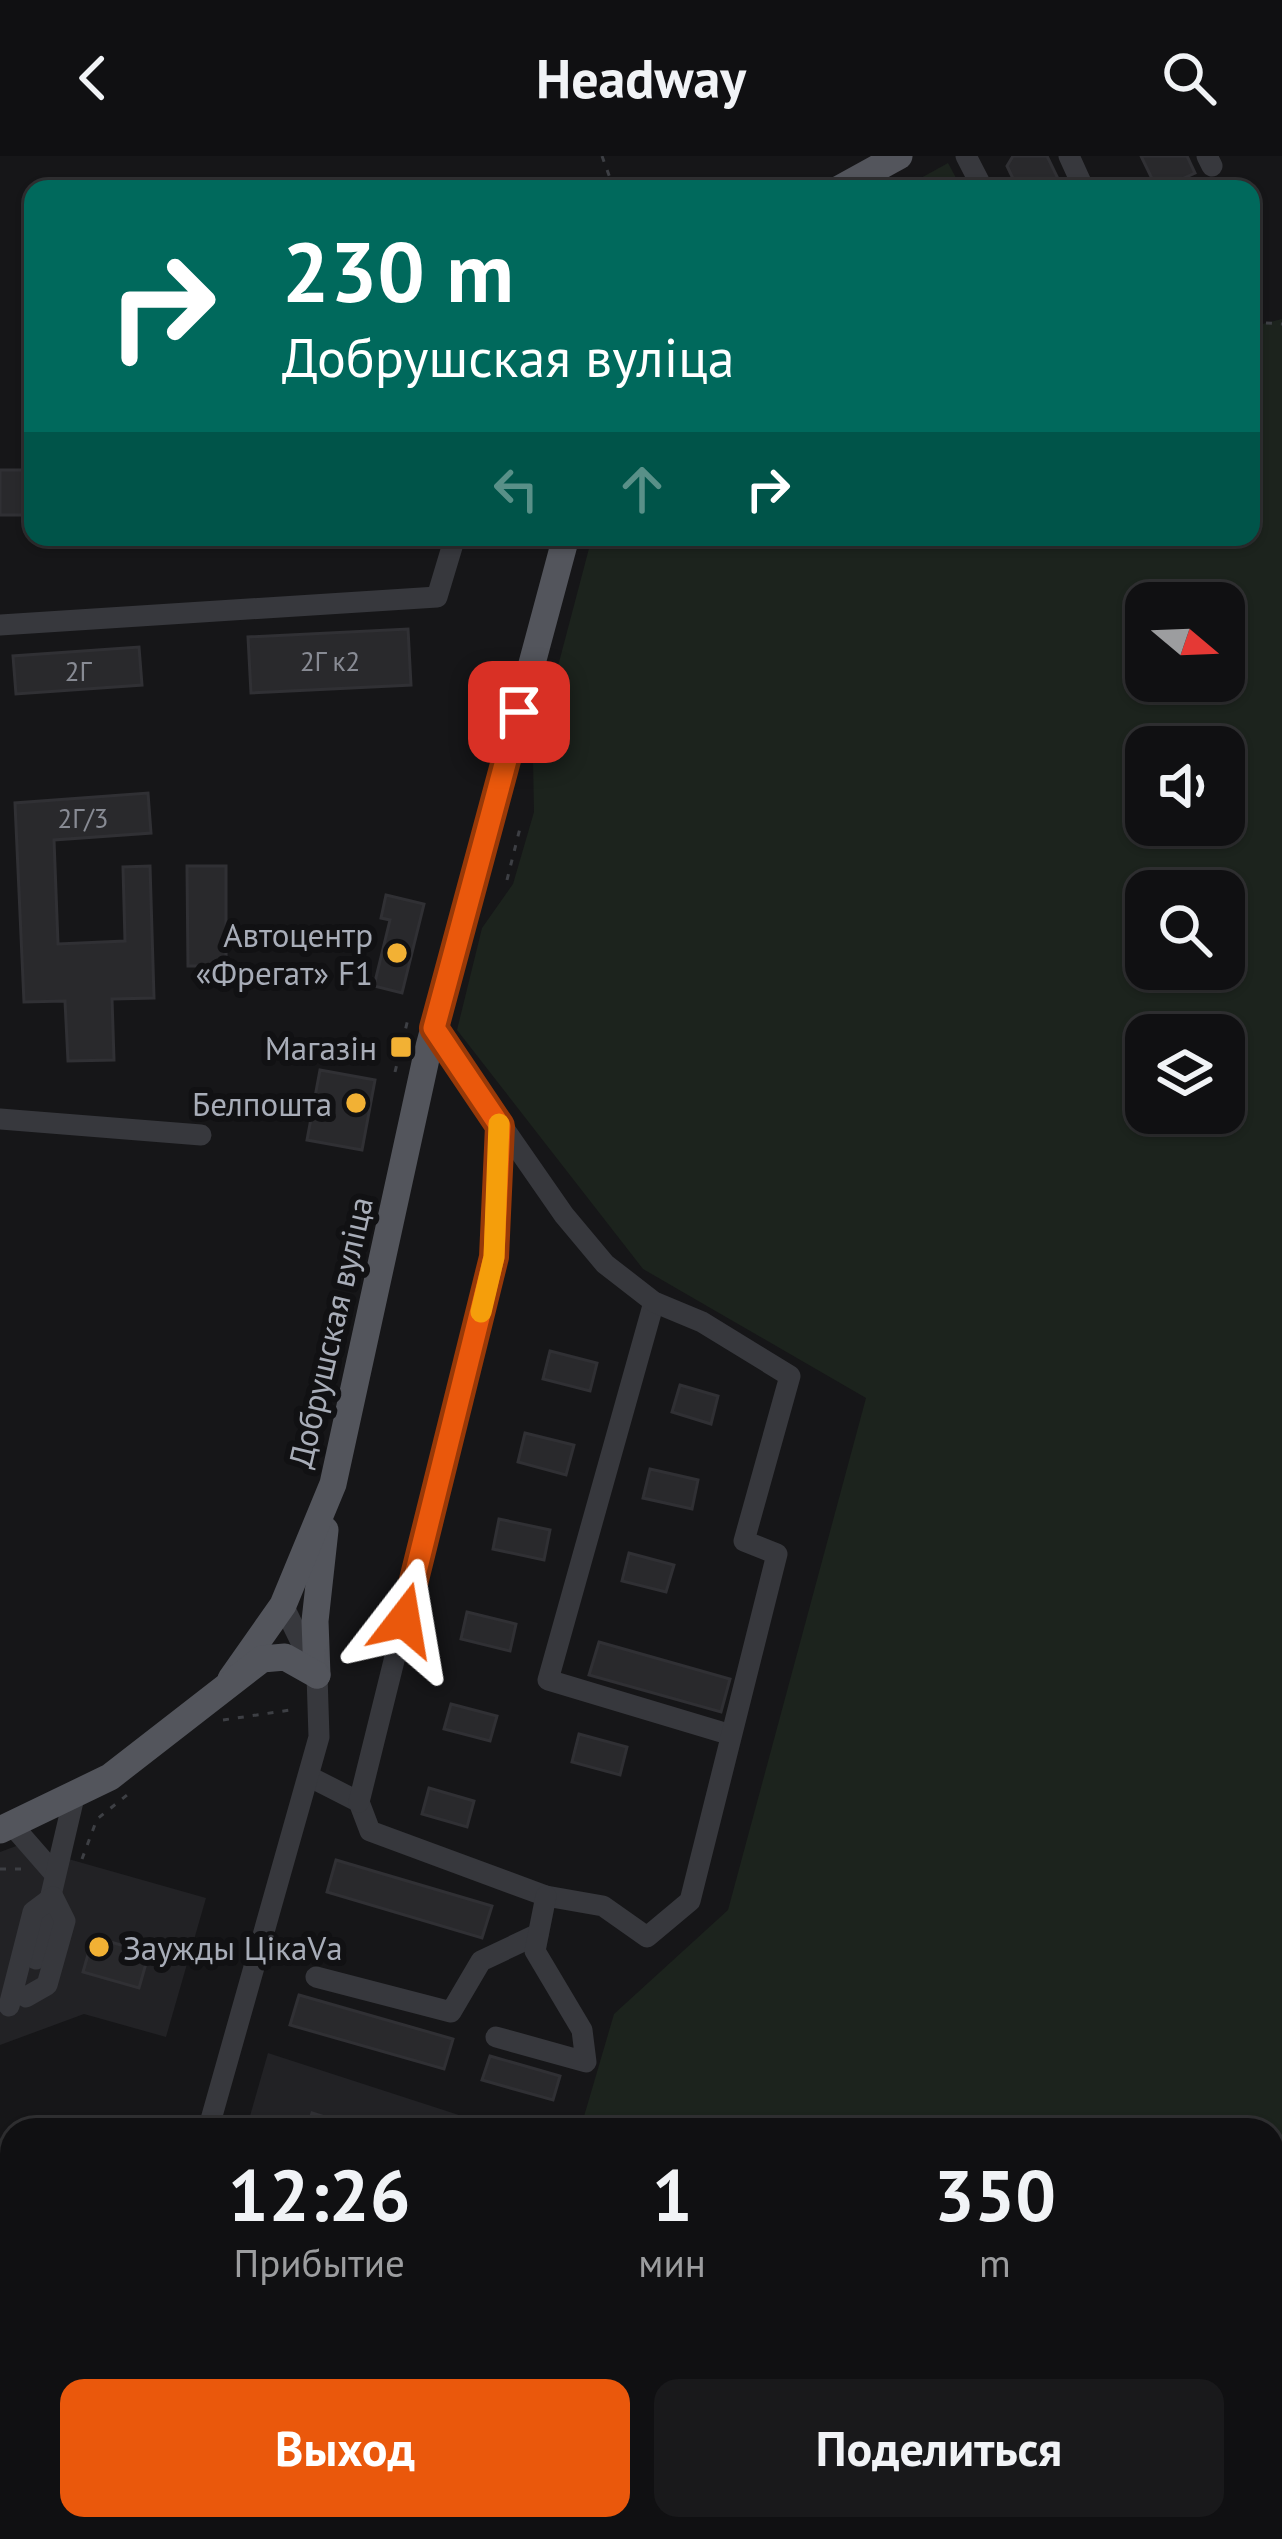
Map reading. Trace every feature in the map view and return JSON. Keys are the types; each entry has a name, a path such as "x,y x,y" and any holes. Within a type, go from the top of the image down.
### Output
{"main road":[{"path":"855,180 898,156"},
{"name":"Добрушская вуліца","path":"232,1678 283,1604 333,1484 421,1024 563,546"},
{"path":"317,1676 315,1621 333,1484"},
{"path":"6,1828 74,1797 169,1735 232,1678 262,1659 285,1657 317,1676"}],"street":[{"path":"0,625 437,597 452,546"},
{"path":"421,1024 500,1126 605,1264 654,1302 702,1322 790,1376 744,1541 777,1554 728,1734 690,1900 647,1937 603,1906 547,1896 370,1831 359,1802 494,1257 500,1126"},
{"path":"0,1120 201,1135"},
{"path":"654,1302 548,1680 728,1734"},
{"path":"211,2118 310,1777 321,1721 317,1676 283,1604"},
{"path":"310,1777 359,1802"},
{"path":"43,1872 74,1797"},
{"path":"6,1828 43,1872 65,1921 46,1984 12,2004"},
{"path":"496,2037 586,2062 582,2030 535,1951 547,1896"},
{"path":"12,2004 33,1912 53,1897"},
{"path":"316,1977 451,2012 481,1961 538,1934"}],"path":[{"path":"507,880 520,828"},
{"path":"395,1072 421,1024"},
{"path":"218,1720 308,1708"},
{"path":"77,1871 97,1819 131,1791"},
{"path":"0,1869 12,1866 43,1872"}],"shaded area":[{"path":"948,163 957,180 917,180"},
{"path":"1282,319 1282,2118 584,2118 614,2014 728,1910 866,1398 643,1269 457,1030 482,928 513,884 534,812 533,761 590,546 1260,546 1260,325"},
{"path":"19,1845 206,1898 166,2037 84,2014 0,2045 0,1852"},
{"path":"268,2053 468,2118 249,2118"}],"building":[{"path":"1013,156 1047,156 1059,180 1014,180 1007,166"},
{"path":"1141,156 1187,156 1195,173 1180,180 1153,180"},
{"path":"0,470 24,470 24,515 0,515"},
{"path":"408,629 411,685 251,693 248,637"},
{"path":"139,647 142,685 16,694 13,656"},
{"path":"148,793 151,833 54,840 58,944 125,941 123,867 150,866 154,998 112,999 114,1060 68,1061 65,1001 24,1002 15,803"},
{"path":"187,866 226,866 226,966 188,966"},
{"name":"Автоцентр «Фрегат» F1","path":"386,895 424,904 402,993 374,986 390,920 381,918"},
{"path":"320,1070 375,1080 362,1150 307,1140"},
{"path":"550,1351 597,1363 590,1391 543,1379"},
{"path":"680,1385 718,1396 711,1424 672,1412"},
{"path":"525,1433 574,1445 566,1475 518,1462"},
{"path":"650,1469 698,1480 692,1509 643,1498"},
{"path":"499,1519 550,1530 544,1560 493,1549"},
{"path":"629,1553 674,1565 666,1592 622,1581"},
{"path":"467,1612 516,1624 510,1651 461,1639"},
{"path":"599,1642 730,1679 721,1712 589,1675"},
{"path":"451,1704 497,1716 490,1741 444,1729"},
{"path":"579,1734 627,1747 620,1775 572,1762"},
{"path":"429,1788 474,1801 467,1827 422,1814"},
{"path":"336,1860 492,1906 482,1938 327,1892"},
{"path":"93,1937 149,1953 139,1988 83,1972"},
{"path":"299,1995 453,2039 444,2069 290,2025"},
{"path":"490,2056 560,2076 553,2100 482,2080"}],"slow traffic":[{"path":"481,1312 494,1257 499,1124"}],"place":[{"name":"Автоцентр «Фрегат» F1","path":"397,953"},
{"name":"Магазін","path":"401,1047"},
{"name":"Белпошта","path":"356,1103"},
{"name":"Заужды ЦікаVа","path":"99,1947"}],"route":[{"path":"404,1620 494,1257 500,1126 434,1028 519,712"}]}
